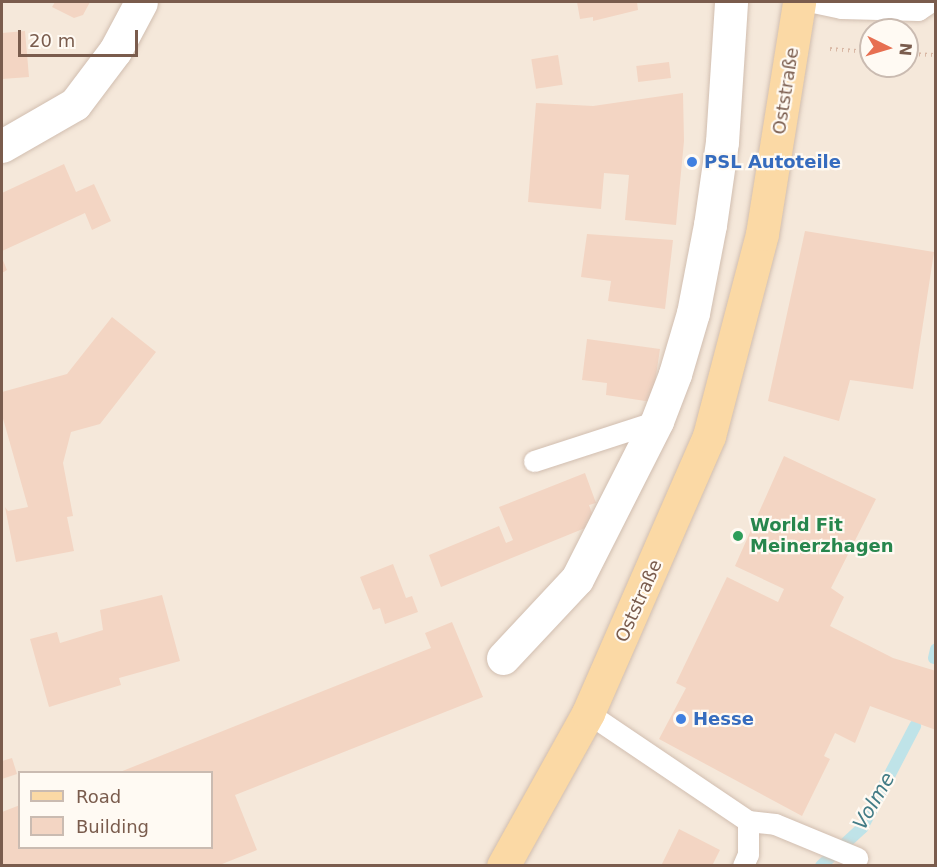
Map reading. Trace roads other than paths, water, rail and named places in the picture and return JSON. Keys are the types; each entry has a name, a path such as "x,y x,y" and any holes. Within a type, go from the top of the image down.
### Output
{"main road":[{"name":"Oststraße","path":"503,866 588,713 709,436 742,321 764,223 799,2"}],"street":[{"path":"2,146 75,104 116,51 141,2"},
{"path":"503,658 578,579 657,421 693,312 722,142 731,2"},
{"path":"693,312 742,321"}],"lane":[{"path":"813,2 841,8 918,10 930,2"},
{"path":"534,461 657,421"},
{"path":"588,713 748,821 775,824 856,858"},
{"path":"743,866 748,854 748,821"}],"waterway":[{"name":"Volme","path":"934,658 936,649"},
{"name":"Volme","path":"821,866 862,828 915,726"}],"place":[{"name":"PSL Autoteile","path":"692,162"},
{"name":"World Fit Meinerzhagen","path":"738,536"},
{"name":"Hesse","path":"681,719"}]}
